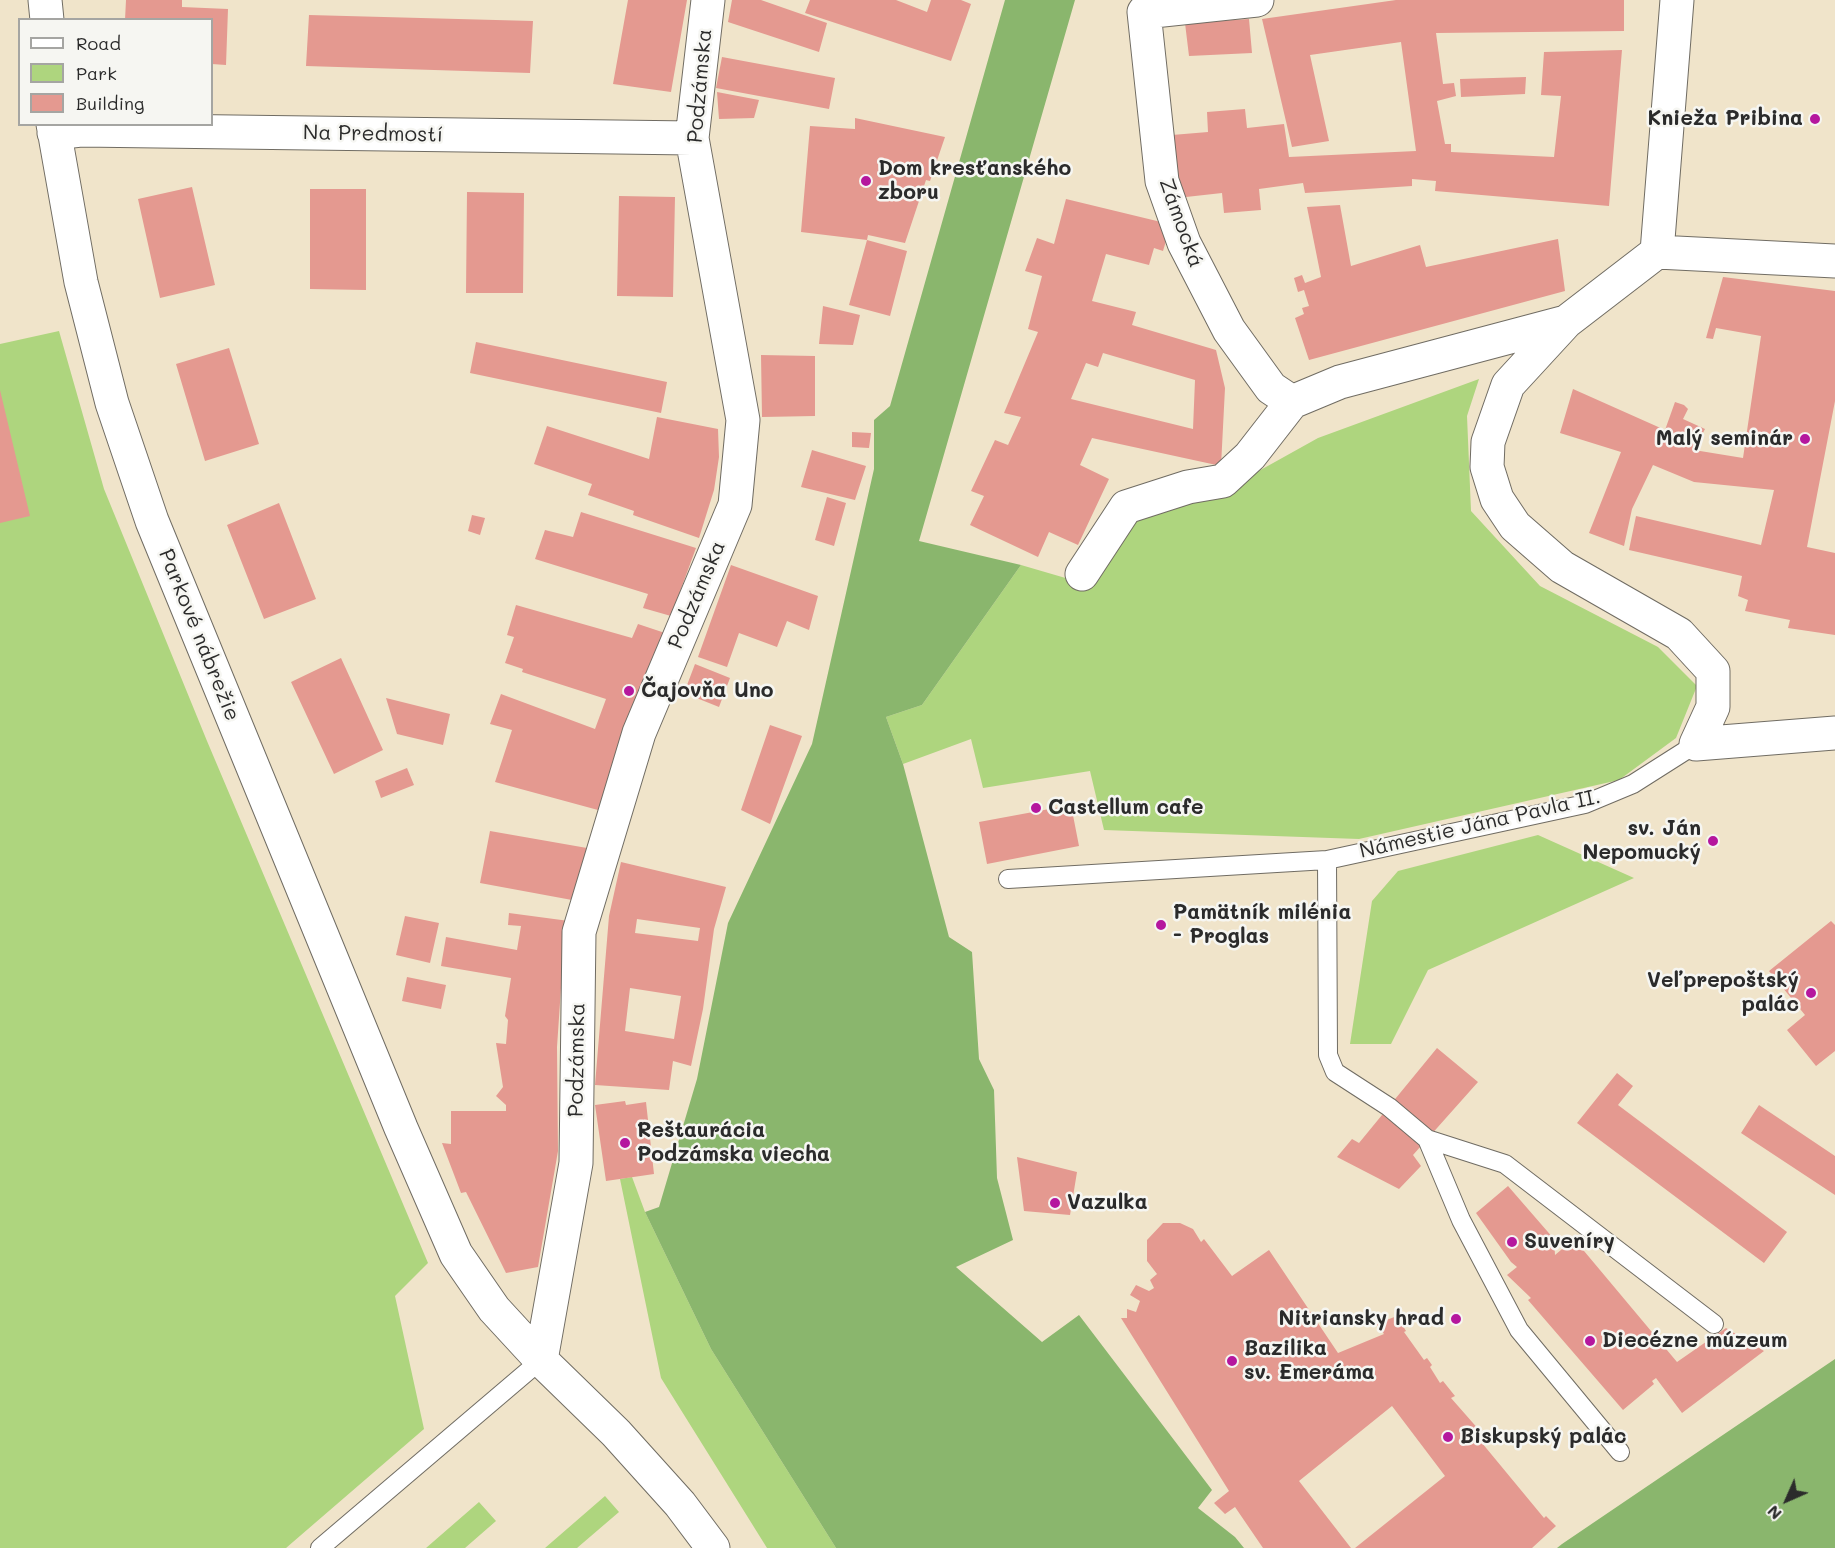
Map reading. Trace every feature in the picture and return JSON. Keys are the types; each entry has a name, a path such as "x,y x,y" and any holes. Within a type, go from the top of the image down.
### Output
{"street":[{"path":"45,0 47,18"},
{"name":"Podzámska","path":"541,1360 576,1163 579,932 639,733 735,505 743,420 692,138 708,0"},
{"path":"1138,6 1257,0"},
{"path":"1657,252 1677,0"},
{"name":"Zámocká","path":"1138,6 1162,181 1184,243 1228,330 1270,388 1292,402"},
{"name":"Na Predmostí","path":"54,129 692,138"},
{"name":"Parkové nábrežie","path":"54,129 81,282 112,403 152,521 401,1128 461,1263 494,1309 541,1360"},
{"path":"1835,261 1657,252 1566,322 1508,385 1488,442 1487,467 1497,499 1515,526 1562,567 1679,634 1713,671 1713,707 1696,744 1835,733"},
{"path":"1082,574 1126,507 1188,487 1223,481 1250,456 1292,402 1340,382 1566,322"},
{"path":"541,1360 616,1433 680,1504 714,1548"}],"lane":[{"name":"Námestie Jána Pavla II.","path":"1008,879 1327,860 1585,804 1632,784 1696,744"},
{"path":"1327,860 1328,1055 1335,1072 1389,1107 1427,1139 1505,1164 1714,1324"},
{"path":"1427,1139 1461,1220 1519,1330 1620,1452"},
{"path":"320,1548 541,1360"}],"green space":[{"path":"1005,0 1075,0 919,541 1021,565 922,705 886,717 903,764 949,937 972,952 979,1059 994,1090 997,1178 1013,1240 956,1267 1042,1342 1079,1315 1212,1490 1198,1508 1235,1537 1244,1548 836,1548 711,1349 645,1212 659,1207 697,1079 728,923 812,744 874,469 874,420 890,406"},
{"path":"59,331 104,489 207,741 428,1263 395,1296 424,1429 286,1548 0,1548 0,344"},
{"path":"1479,379 1467,416 1471,511 1540,586 1658,647 1697,686 1676,738 1619,780 1359,839 1104,830 1090,771 983,788 971,739 903,764 886,717 922,705 1021,565 1086,584 1136,517 1230,487 1318,438"},
{"path":"1538,835 1634,878 1428,970 1391,1044 1350,1044 1372,901 1398,871"},
{"path":"632,1177 645,1212 711,1349 836,1548 767,1548 661,1378 620,1179"},
{"path":"1835,1359 1835,1548 1557,1548 1562,1544"},
{"path":"605,1496 619,1512 577,1548 545,1548"},
{"path":"479,1502 496,1521 465,1548 426,1548"}],"building":[{"path":"126,0 182,0 182,7 228,9 226,65 213,64 213,18 125,18"},
{"path":"628,0 687,0 671,92 613,84"},
{"path":"732,0 761,0 827,23 819,52 728,22"},
{"path":"810,0 896,0 927,12 931,0 961,0 971,4 951,61 805,13"},
{"path":"1396,0 1624,0 1624,31 1436,33 1443,84 1454,83 1456,96 1437,101 1445,144 1451,144 1451,152 1554,157 1561,96 1541,95 1544,52 1622,50 1609,206 1435,191 1436,181 1412,179 1412,186 1305,193 1303,183 1259,189 1261,210 1224,213 1222,193 1177,198 1172,135 1208,132 1207,112 1245,109 1247,128 1284,124 1289,157 1416,151 1401,42 1310,55 1329,141 1292,147 1262,19"},
{"path":"309,15 533,21 530,73 306,66"},
{"path":"1249,19 1252,53 1189,56 1185,23"},
{"path":"722,57 835,78 829,109 716,88"},
{"path":"1526,77 1525,94 1461,97 1460,79"},
{"path":"717,92 759,100 754,118 719,119"},
{"name":"Dom kresťanského zboru","path":"855,118 945,137 930,181 926,180 905,243 868,235 867,240 801,232 810,126 855,129"},
{"path":"192,187 215,285 160,298 138,199"},
{"path":"310,189 366,189 366,290 310,289"},
{"path":"467,192 524,193 523,293 466,293"},
{"path":"619,196 675,197 673,297 617,296"},
{"path":"1066,199 1161,222 1166,241 1163,251 1154,248 1149,265 1106,254 1092,301 1136,312 1132,325 1216,350 1225,388 1221,466 1092,438 1080,465 1109,479 1078,545 1049,532 1038,557 970,525 984,496 971,491 995,440 1008,445 1021,417 1004,413 1038,332 1028,329 1042,276 1025,271 1037,238 1054,244","holes":["1103,353 1195,380 1193,429 1071,399 1086,363 1098,367"]},
{"path":"1340,205 1351,266 1420,245 1426,267 1558,239 1565,291 1309,360 1295,318 1304,314 1302,308 1309,306 1304,290 1298,292 1294,278 1302,275 1305,283 1321,277 1307,207"},
{"path":"867,240 907,251 890,316 849,305"},
{"path":"1723,277 1835,291 1835,401 1807,547 1835,553 1835,635 1788,628 1790,620 1745,611 1748,600 1738,596 1742,576 1629,550 1636,516 1761,545 1774,490 1694,482 1653,465 1632,509 1624,546 1589,533 1621,452 1560,433 1573,389 1665,430 1675,402 1684,405 1688,409 1683,419 1705,429 1694,450 1743,458 1761,336 1716,328 1713,339 1706,338"},
{"path":"823,306 860,315 853,345 819,344"},
{"path":"476,342 667,382 661,413 470,373"},
{"path":"229,348 259,444 205,461 176,364"},
{"path":"761,355 815,356 815,416 762,417"},
{"path":"0,390 30,516 0,523"},
{"path":"657,417 718,429 719,457 714,490 699,538 633,515 634,511 588,495 592,484 534,464 547,426 649,459"},
{"path":"852,432 871,433 869,448 852,447"},
{"path":"812,450 866,466 855,500 801,487"},
{"path":"827,497 846,503 834,546 815,540"},
{"path":"279,503 316,599 264,619 227,525"},
{"path":"581,512 696,548 671,616 643,608 648,594 535,559 545,530 573,537"},
{"path":"472,515 485,518 480,535 468,531"},
{"path":"731,565 818,596 809,630 787,621 777,647 739,633 727,667 698,657"},
{"path":"516,605 632,638 638,624 665,633 598,810 495,782 512,730 490,724 501,694 595,729 606,699 522,672 523,669 505,663 514,637 507,635"},
{"path":"341,658 383,750 334,774 291,682"},
{"path":"695,664 730,678 719,707 684,693"},
{"path":"386,698 450,714 443,745 397,734"},
{"path":"770,725 802,736 770,824 741,810"},
{"path":"407,768 414,785 381,798 375,781"},
{"path":"1071,805 1079,846 987,864 979,822"},
{"path":"490,831 587,848 572,900 480,883"},
{"path":"621,862 726,887 714,929 703,1009 691,1066 673,1061 669,1090 595,1085 609,916","holes":["637,919 700,928 698,941 635,933","630,988 681,996 674,1039 625,1031"]},
{"path":"509,913 569,921 557,1047 558,1151 538,1267 506,1273 466,1192 461,1193 442,1143 451,1144 451,1111 506,1111 506,1105 496,1096 503,1087 496,1043 506,1044 508,1020 505,1016 511,978 441,966 446,937 517,950 521,926 508,925"},
{"path":"405,916 439,923 430,963 396,955"},
{"name":"Veľprepoštský palác","path":"1831,921 1835,925 1835,1051 1816,1066 1787,1030 1805,1015 1769,971"},
{"path":"407,977 446,985 441,1009 402,1001"},
{"path":"1437,1048 1478,1082 1413,1155 1421,1166 1399,1189 1337,1157 1352,1139 1359,1143"},
{"path":"1617,1073 1633,1086 1618,1105 1787,1232 1764,1263 1577,1123"},
{"path":"625,1101 626,1105 646,1102 654,1174 606,1181 595,1105"},
{"path":"1759,1105 1835,1156 1835,1195 1741,1133"},
{"path":"1017,1157 1077,1172 1070,1215 1024,1211"},
{"path":"1508,1186 1554,1239 1555,1255 1574,1239 1677,1362 1726,1328 1764,1351 1682,1413 1656,1378 1652,1381 1654,1384 1623,1410 1528,1300 1531,1298 1507,1275 1517,1267 1476,1213"},
{"path":"1163,1223 1180,1223 1193,1229 1201,1242 1204,1239 1232,1276 1269,1250 1338,1353 1384,1334 1376,1324 1397,1316 1406,1331 1404,1332 1424,1360 1427,1358 1432,1365 1430,1367 1440,1383 1443,1381 1455,1396 1451,1398 1480,1431 1482,1443 1544,1518 1546,1516 1556,1526 1532,1548 1355,1548 1445,1476 1392,1406 1299,1481 1351,1548 1263,1548 1235,1507 1225,1514 1214,1503 1229,1491 1121,1318 1127,1318 1127,1309 1136,1312 1140,1301 1130,1295 1136,1285 1149,1291 1154,1288 1150,1280 1157,1274 1147,1261 1147,1240"}],"place":[{"name":"Knieža Pribina","path":"1815,119"},
{"name":"Dom kresťanského zboru","path":"866,181"},
{"name":"Malý seminár","path":"1805,439"},
{"name":"Čajovňa Uno","path":"629,691"},
{"name":"Castellum cafe","path":"1036,808"},
{"name":"sv. Ján Nepomucký","path":"1713,841"},
{"name":"Pamätník milénia - Proglas","path":"1161,925"},
{"name":"Veľprepoštský palác","path":"1811,993"},
{"name":"Reštaurácia Podzámska viecha","path":"625,1143"},
{"name":"Vazulka","path":"1055,1203"},
{"name":"Suveníry","path":"1512,1242"},
{"name":"Nitriansky hrad","path":"1456,1319"},
{"name":"Diecézne múzeum","path":"1590,1341"},
{"name":"Bazilika sv. Emeráma","path":"1232,1361"},
{"name":"Biskupský palác","path":"1448,1437"}]}
